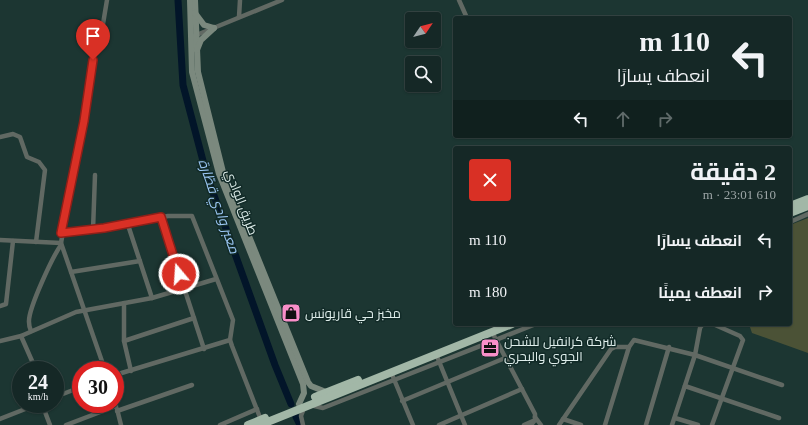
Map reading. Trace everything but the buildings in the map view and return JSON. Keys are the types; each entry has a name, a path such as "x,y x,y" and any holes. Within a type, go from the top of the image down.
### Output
{"highway":[{"path":"792,205 808,198"},
{"path":"792,212 808,206"},
{"path":"330,398 493,326"},
{"path":"261,422 330,398 507,326"},
{"path":"248,425 280,416 304,406"}],"main road":[{"name":"طريق الوادي","path":"190,0 193,36 200,85 228,192"},
{"name":"طريق الوادي","path":"195,0 192,66 195,88 228,192 306,383"},
{"path":"195,13 204,25 214,28"},
{"path":"196,55 201,40 214,28"},
{"path":"304,406 306,383 330,398"}],"street":[{"path":"101,361 61,244 61,233 84,121 93,60 103,24 107,0"},
{"path":"239,17 240,0"},
{"path":"193,36 282,0"},
{"path":"459,0 466,16"},
{"path":"0,137 13,134 20,137 27,157 39,162 45,170 36,242"},
{"path":"93,230 95,175"},
{"path":"792,221 808,214"},
{"path":"61,233 93,230 161,217 188,215 194,217 216,279 233,320 230,340 261,422"},
{"path":"161,217 204,349"},
{"path":"128,224 152,298"},
{"path":"0,240 61,244"},
{"path":"0,306 6,304 13,241"},
{"path":"31,331 29,322 33,307 61,244"},
{"path":"71,272 140,261"},
{"path":"0,341 21,336 67,315 84,310 152,298 216,279"},
{"path":"124,303 124,340 131,371"},
{"path":"124,340 194,318"},
{"path":"303,425 301,420 304,406 319,409 330,398 394,381 531,326"},
{"path":"672,425 695,355 702,326"},
{"path":"712,425 743,338 717,326"},
{"path":"492,332 522,389 535,419 541,425"},
{"path":"21,336 32,361"},
{"path":"124,373 230,340"},
{"path":"605,425 629,347 634,340 669,347 733,367 782,385"},
{"path":"559,425 611,349 615,346 629,347"},
{"path":"646,425 669,347"},
{"path":"436,354 465,425"},
{"path":"402,401 505,358"},
{"path":"391,372 413,425"},
{"path":"124,409 192,385"},
{"path":"685,386 780,418"},
{"path":"439,425 522,389"},
{"path":"220,425 257,409"},
{"path":"0,420 17,413"},
{"path":"45,413 50,425"},
{"path":"66,425 94,413"},
{"path":"118,413 121,425"},
{"path":"273,425 280,416"},
{"path":"675,418 698,425"},
{"path":"524,425 535,419"},
{"path":"530,425 535,419"},
{"path":"563,419 581,425"}],"green space":[{"path":"808,218 808,353 752,333 750,326 792,326 792,224"}],"waterway":[{"name":"معبر وادي قطّارة","path":"178,0 183,85 207,176 275,365 291,404"},
{"name":"معبر وادي قطّارة","path":"296,417 300,425"}],"place":[{"name":"مخبز حي قاريونس","path":"291,313"},
{"name":"شركة كرانفيل للشحن الجوي والبحري","path":"490,348"}],"route":[{"path":"93,60 84,121 61,233 104,228 161,217 179,274"}]}
